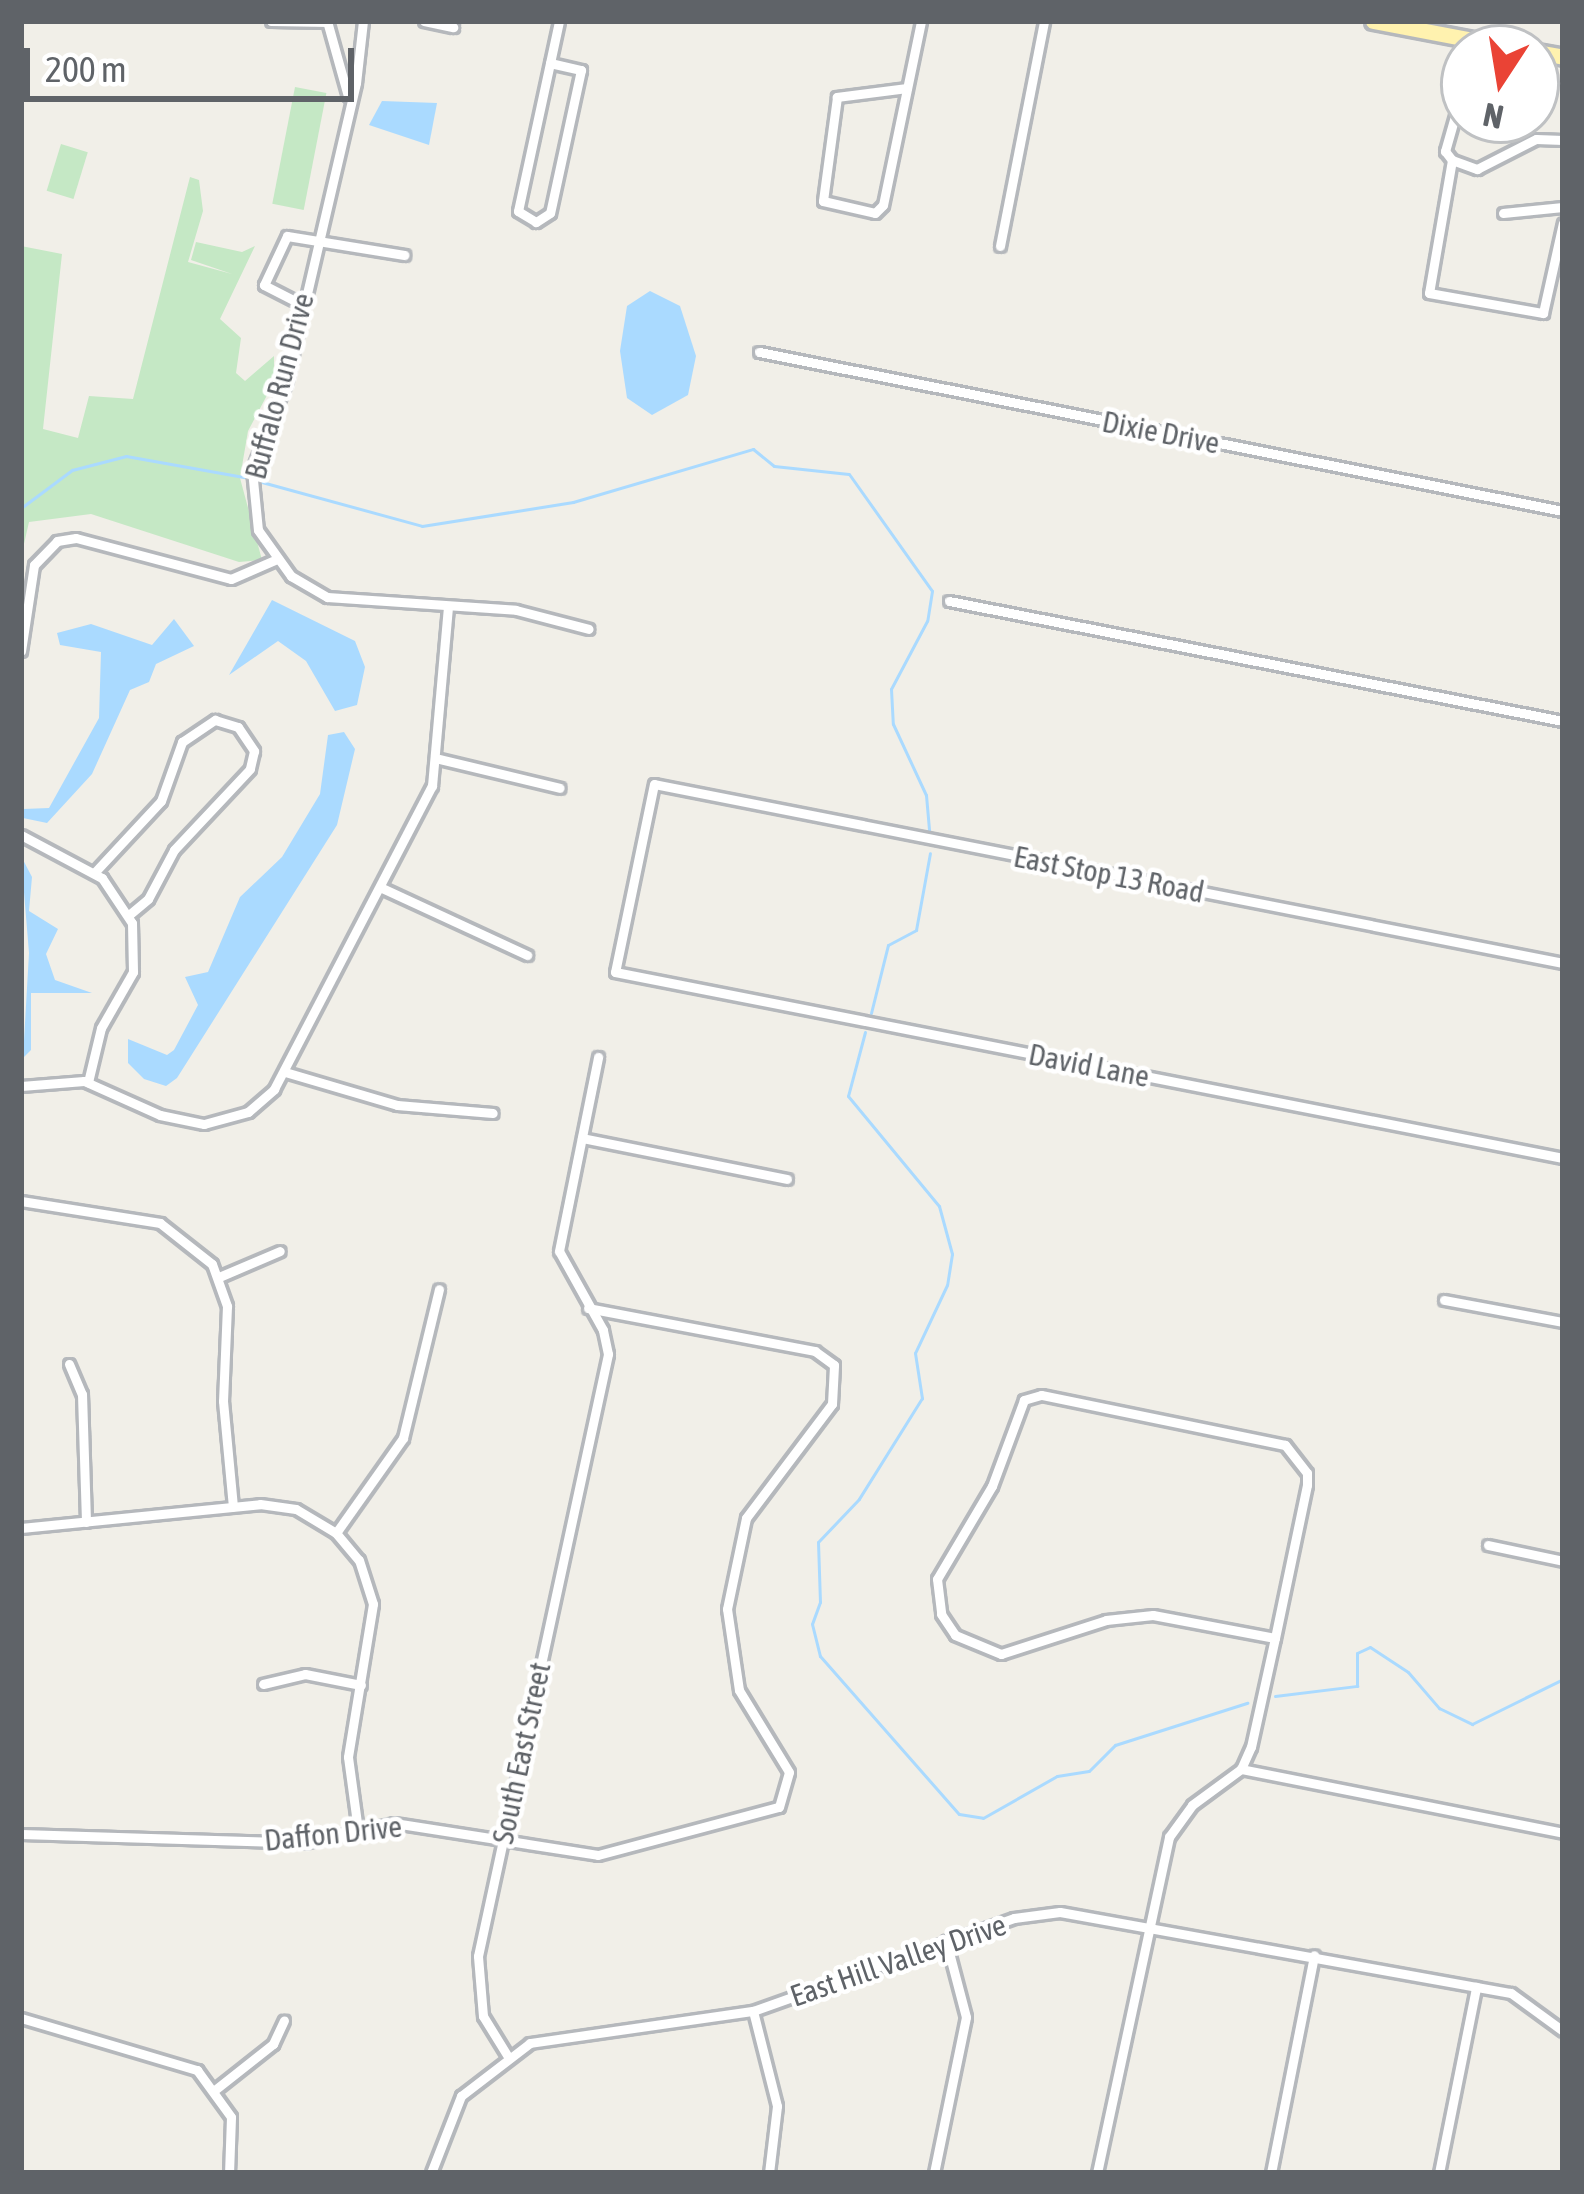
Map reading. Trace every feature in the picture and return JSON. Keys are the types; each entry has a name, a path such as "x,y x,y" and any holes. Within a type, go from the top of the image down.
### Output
{"main road":[{"path":"1383,22 1440,33"}],"street":[{"path":"271,21 329,22"},
{"name":"Buffalo Run Drive","path":"275,560 255,520 251,476 285,389 363,21"},
{"path":"424,21 453,27"},
{"path":"550,63 581,70 550,213 536,222 518,211 559,21"},
{"path":"907,88 837,97 823,201 875,213 883,206 921,21"},
{"path":"1000,246 1044,21"},
{"name":"Buffalo Run Drive","path":"329,22 348,97"},
{"path":"1447,144 1445,151 1452,160 1478,169 1536,139 1563,140"},
{"path":"1452,160 1429,293 1535,315 1547,309 1563,223"},
{"path":"1503,212 1563,207"},
{"path":"303,305 267,290 264,281 285,237 317,237 404,255"},
{"name":"Dixie Drive","path":"759,352 1563,512"},
{"path":"21,651 34,565 66,538 231,579 275,560 327,597 516,610 589,629"},
{"path":"949,601 1563,721"},
{"path":"21,1085 88,1082 180,1121 243,1114 286,1072 309,1012 416,827 440,759 448,607"},
{"path":"94,873 161,801 182,742 208,722 231,722 250,742 253,764 129,914"},
{"path":"440,759 560,788"},
{"name":"East Stop 13 Road","path":"615,972 654,784 1563,963"},
{"path":"21,835 94,873 129,914 133,972 101,1028 88,1082"},
{"path":"382,888 526,955"},
{"name":"David Lane","path":"615,972 1563,1158"},
{"name":"South East Street","path":"507,2055 483,2016 476,1976 608,1354 559,1251 598,1057"},
{"path":"286,1072 397,1106 493,1112"},
{"path":"582,1138 787,1179"},
{"path":"21,1201 145,1219 189,1239 219,1277 228,1316 223,1401 232,1507"},
{"path":"219,1277 280,1251"},
{"path":"336,1533 403,1438 439,1289"},
{"path":"1444,1300 1563,1322"},
{"name":"Daffon Drive","path":"21,1834 303,1843 358,1830 415,1824 598,1855 779,1807 789,1772 753,1717 730,1654 734,1557 766,1484 832,1404 834,1365 815,1351 588,1308"},
{"path":"69,1364 82,1394 86,1522"},
{"path":"1097,2173 1175,1824 1241,1769 1274,1638 1307,1485 1302,1460 1285,1445 1041,1395 1024,1400 992,1486 937,1579 941,1614 955,1635 991,1653 1153,1615 1274,1638"},
{"path":"21,1528 232,1507 296,1509 336,1533 359,1560 373,1599 348,1757 358,1830"},
{"path":"1488,1545 1563,1561"},
{"path":"263,1684 304,1674 362,1685"},
{"path":"1241,1769 1563,1833"},
{"name":"East Hill Valley Drive","path":"507,2055 554,2036 752,2011 946,1941 1060,1912 1151,1924 1476,1987 1528,2000 1563,2031"},
{"path":"934,2173 965,2026 946,1941"},
{"path":"1271,2173 1313,1955"},
{"path":"1439,2173 1476,1987"},
{"path":"752,2011 777,2106 769,2173"},
{"path":"21,2018 172,2059 216,2089 234,2133 229,2173"},
{"path":"216,2089 273,2044 284,2020"},
{"path":"431,2173 461,2096 507,2055"}],"green space":[{"path":"295,87 326,93 304,210 272,204"},
{"path":"61,144 88,152 73,199 47,191"},
{"path":"190,177 199,180 203,211 188,262 232,274 191,260 196,242 242,252 255,246 220,319 241,338 236,373 245,381 274,356 274,382 248,431 240,478 262,560 239,562 91,514 29,522 21,557 21,246 62,254 43,429 78,438 89,396 133,399"}],"water":[{"path":"382,101 437,103 429,145 369,125"},
{"path":"650,291 680,306 696,356 688,395 652,415 627,398 620,351 627,306"},
{"path":"272,600 355,641 365,667 357,705 335,711 306,661 278,641 229,675"},
{"path":"174,619 194,646 156,664 149,682 130,690 92,774 47,823 23,818 23,809 49,808 99,718 101,652 60,645 57,633 91,624 152,645"},
{"path":"344,732 355,749 337,825 177,1078 166,1086 144,1079 128,1063 128,1039 167,1055 174,1050 198,1005 185,977 208,972 240,897 282,857 320,794 328,735"},
{"path":"21,856 32,877 29,911 58,929 46,954 55,980 92,993 31,993 31,1050 23,1058 29,953"}],"waterway":[{"path":"258,481 422,526 573,502 753,449 774,466 849,474 932,591 927,621 891,689 893,724 926,795 929,831"},
{"path":"21,508 72,470 126,456 249,478"},
{"path":"871,1013 888,945 916,930 930,853"},
{"path":"865,1032 848,1096 939,1206 952,1254 947,1285 915,1353 922,1398 859,1499 818,1542 820,1602 812,1624 820,1656 959,1814 983,1818 1057,1776 1089,1771 1115,1745 1247,1703"},
{"path":"1275,1696 1357,1686 1357,1653 1370,1647 1408,1672 1439,1708 1472,1724 1563,1679"}]}
